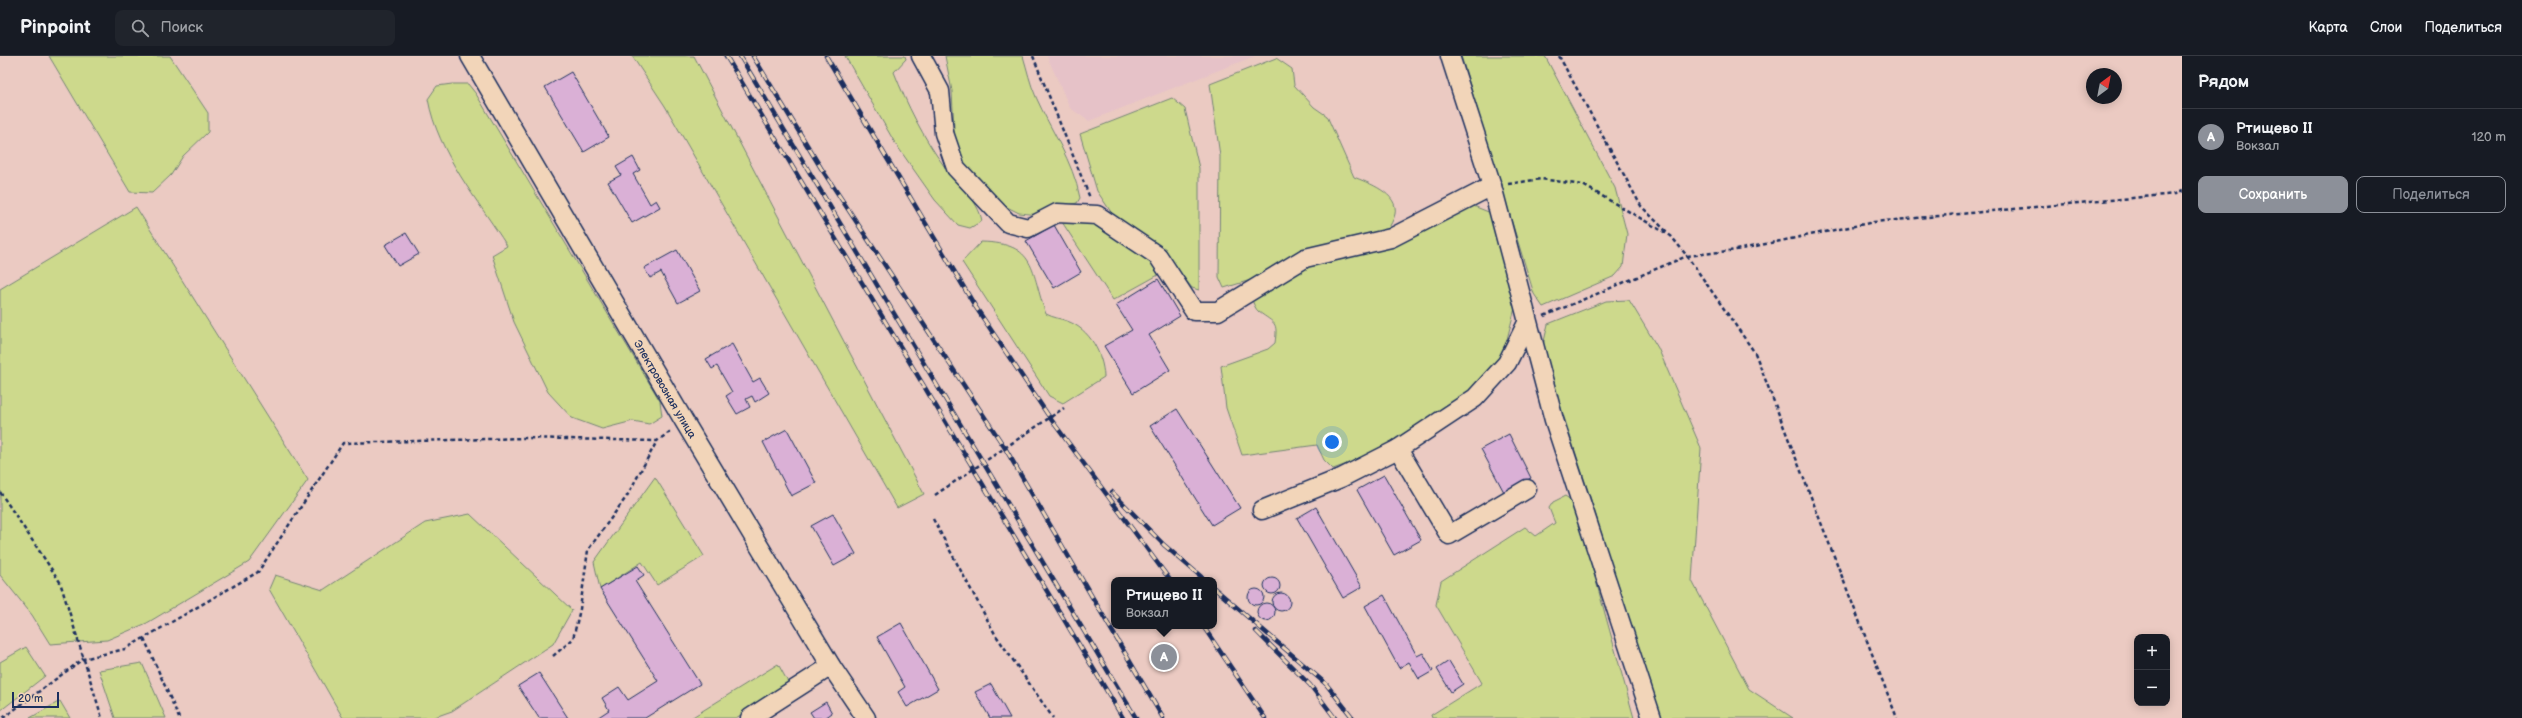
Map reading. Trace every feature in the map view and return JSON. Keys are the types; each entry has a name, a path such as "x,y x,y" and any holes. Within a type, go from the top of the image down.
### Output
{"street":[{"name":"Электровозная улица","path":"470,56 684,421 831,666 866,718"},
{"path":"922,56 940,92 944,133 956,168 1008,223 1028,228 1057,213 1097,215 1158,256 1194,311 1218,311 1306,258 1391,238 1492,186"},
{"path":"1450,56 1492,186 1527,323 1554,420 1652,718"},
{"path":"1262,510 1342,478 1398,449 1475,398 1507,363 1527,323"},
{"path":"1398,449 1449,535 1527,489"},
{"path":"750,718 831,666"}],"path":[{"path":"1033,56 1097,215"},
{"path":"1559,56 1641,206 1671,236 1687,256 1755,353 1897,718"},
{"path":"1492,186 1541,179 1583,185 1671,236"},
{"path":"1527,323 1687,256 1736,250 1874,222 2175,194 2182,191"},
{"path":"935,495 1064,408"},
{"path":"552,656 573,639 580,609 588,550 628,496 657,441 684,421"},
{"path":"3,718 83,659 125,649 258,572 343,443 524,438 657,441"},
{"path":"0,492 60,582 102,718"},
{"path":"932,519 995,634 1053,718"},
{"path":"144,638 178,718"}],"shaded area":[{"path":"1047,56 1255,56 1089,121 1070,108"}],"green space":[{"path":"49,56 170,56 208,113 208,132 183,156 171,175 152,193 130,192"},
{"path":"632,56 694,56 924,494 897,508 665,106"},
{"path":"845,56 905,56 906,59 894,72 904,97 929,144 949,173 972,199 980,213 982,221 970,228 958,225 935,200 895,143"},
{"path":"945,56 1023,56 1036,97 1061,146 1077,184 1080,198 1077,203 1055,208 1039,215 1019,213 995,201 968,169 955,146 952,91"},
{"path":"1461,56 1545,56 1615,188 1627,234 1623,267 1615,276 1543,307 1534,294"},
{"path":"1276,58 1292,69 1294,85 1314,107 1327,116 1354,177 1374,186 1387,195 1392,200 1395,207 1395,214 1387,231 1305,249 1254,279 1224,288 1219,277 1220,156 1210,84"},
{"path":"468,84 476,94 660,401 662,416 649,424 633,421 602,429 572,418 548,392 514,322 492,255 507,246 460,176 440,139 433,119 428,99 437,86"},
{"path":"1172,98 1185,109 1199,168 1199,290 1192,288 1159,245 1115,218 1097,191 1080,134"},
{"path":"1471,205 1491,213 1515,308 1503,355 1473,389 1369,456 1333,469 1324,460 1317,445 1242,455 1226,408 1221,366 1268,349 1275,343 1276,336 1274,324 1258,311 1251,298 1302,265"},
{"path":"136,207 308,480 249,562 147,623 107,640 50,644 32,615 0,575 0,289"},
{"path":"1076,220 1099,223 1153,259 1160,274 1113,300 1062,222"},
{"path":"981,242 1000,244 1013,248 1022,254 1029,262 1046,314 1075,325 1089,336 1098,351 1104,377 1063,403 1049,396 962,262"},
{"path":"1629,300 1658,348 1701,448 1692,581 1749,689 1793,718 1664,718 1656,715 1594,509 1542,350 1548,324 1606,301"},
{"path":"655,477 704,556 657,585 642,562 600,589 594,562"},
{"path":"1565,496 1571,500 1577,513 1634,718 1432,718 1431,715 1482,683 1436,605 1441,581 1525,527 1536,536 1555,523 1549,508 1553,502"},
{"path":"470,514 572,610 553,644 452,711 432,718 343,718 269,589 275,575 323,590 425,523"},
{"path":"26,647 45,676 0,711 0,662"},
{"path":"142,663 166,718 115,718 99,670"},
{"path":"778,664 789,684 736,718 691,718"},
{"path":"60,701 70,718 30,718"}],"building":[{"path":"571,72 609,137 584,152 545,87"},
{"path":"633,157 640,170 633,174 650,204 656,200 660,207 632,223 608,182 621,175 616,167"},
{"path":"1054,225 1081,272 1054,288 1026,241"},
{"path":"406,233 419,254 398,266 385,245"},
{"path":"677,250 700,291 678,303 661,272 650,278 644,268"},
{"path":"1158,279 1180,316 1149,335 1170,370 1133,393 1104,346 1132,330 1116,305"},
{"path":"732,344 753,382 760,378 769,393 755,402 752,396 746,399 750,407 737,414 726,396 732,392 717,366 712,369 706,359"},
{"path":"1177,409 1240,508 1212,525 1150,426"},
{"path":"787,429 816,483 791,496 763,442"},
{"path":"1509,434 1531,478 1504,492 1481,449"},
{"path":"1384,475 1421,540 1394,555 1357,490"},
{"path":"1316,507 1362,587 1343,598 1297,518"},
{"path":"833,514 856,554 834,566 811,526"},
{"path":"638,566 644,575 635,581 700,684 645,718 597,718 609,710 602,698 619,687 628,700 658,681 600,589"},
{"path":"1269,578 1275,578 1280,583 1278,592 1275,594 1269,594 1264,589 1264,583"},
{"path":"1253,589 1259,589 1264,594 1262,603 1259,605 1253,605 1248,600 1248,594"},
{"path":"1281,593 1287,596 1290,602 1287,608 1281,611 1275,608 1272,602 1275,596"},
{"path":"1384,595 1417,656 1423,653 1433,671 1419,679 1409,662 1399,668 1365,606"},
{"path":"1266,603 1272,606 1275,612 1272,618 1266,621 1260,618 1257,612 1260,606"},
{"path":"901,623 938,689 907,707 898,692 905,687 877,637"},
{"path":"1449,661 1463,684 1451,692 1437,669"},
{"path":"539,673 568,718 539,718 518,686"},
{"path":"991,684 1010,718 990,718 975,692"},
{"path":"826,702 832,713 825,718 814,718 810,712"}],"railway":[{"path":"726,56 1123,718"},
{"path":"740,56 1136,718"},
{"path":"753,56 821,168 1005,448 1163,718"},
{"path":"826,56 975,306 1050,418 1168,577"},
{"path":"1112,492 1164,545 1201,577"},
{"path":"1217,591 1326,684 1353,718"},
{"path":"1205,629 1265,718"},
{"path":"1256,631 1310,685 1335,718"}],"place":[{"name":"Ртищево II","path":"1164,657"}]}
